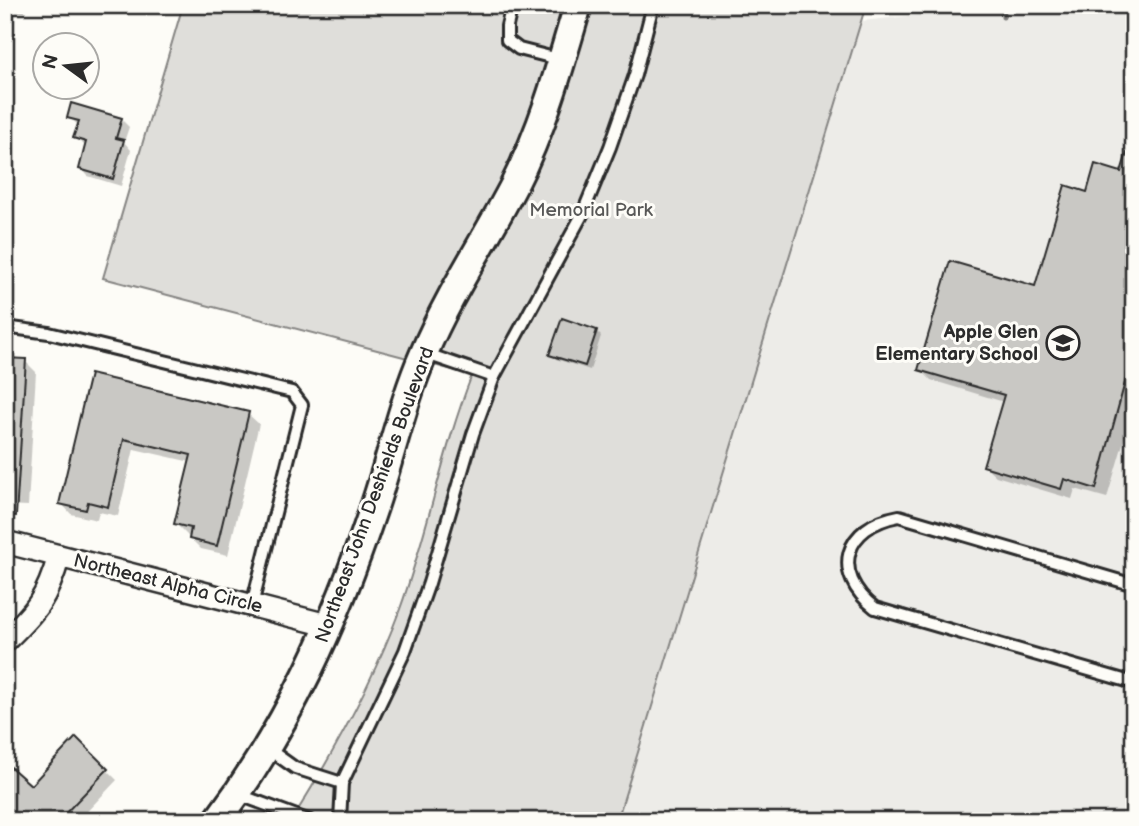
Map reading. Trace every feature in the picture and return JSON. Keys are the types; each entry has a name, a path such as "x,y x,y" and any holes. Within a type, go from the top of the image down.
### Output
{"street":[{"name":"Northeast John Deshields Boulevard","path":"217,821 267,748 331,625 373,510 424,353 452,295 514,185 540,128 578,5"},
{"name":"Northeast Alpha Circle","path":"5,542 331,625"},
{"path":"5,641 39,608 52,581 59,556"}],"lane":[{"path":"512,5 507,40 519,49 562,60"},
{"path":"340,821 342,783 405,651 433,571 472,434 494,377 582,215 606,159 635,75 653,5"},
{"path":"5,327 49,333 292,392 302,405 251,605"},
{"path":"424,353 494,377"},
{"path":"1134,585 899,516 879,520 861,531 850,553 849,573 858,595 875,608 1134,683"},
{"path":"267,748 295,768 342,783"},
{"path":"237,794 310,821"}],"shaded area":[{"path":"1014,5 1092,5 1134,13 1134,821 618,821 862,21"}],"green space":[{"name":"Memorial Park","path":"183,5 866,5 617,821 291,821 351,718 389,637 410,580 452,433 472,375 103,278"}],"building":[{"path":"71,103 122,118 116,138 124,140 113,179 79,169 86,142 73,138 79,121 67,118"},
{"path":"1130,143 1134,143 1134,349 1096,489 1064,479 1061,489 983,466 1004,395 918,370 950,261 1035,286 1065,185 1087,192 1095,164 1121,172"},
{"path":"562,318 597,330 585,366 549,355"},
{"path":"5,358 26,359 16,516 5,515"},
{"path":"90,374 249,412 217,546 189,539 191,528 174,524 191,455 124,439 108,507 88,502 86,510 59,504"},
{"path":"76,737 108,769 58,821 5,821 5,762 31,785"}],"waterway":[{"path":"1003,17 1005,5"}],"place":[{"name":"Apple Glen Elementary School","path":"1063,343"}]}
